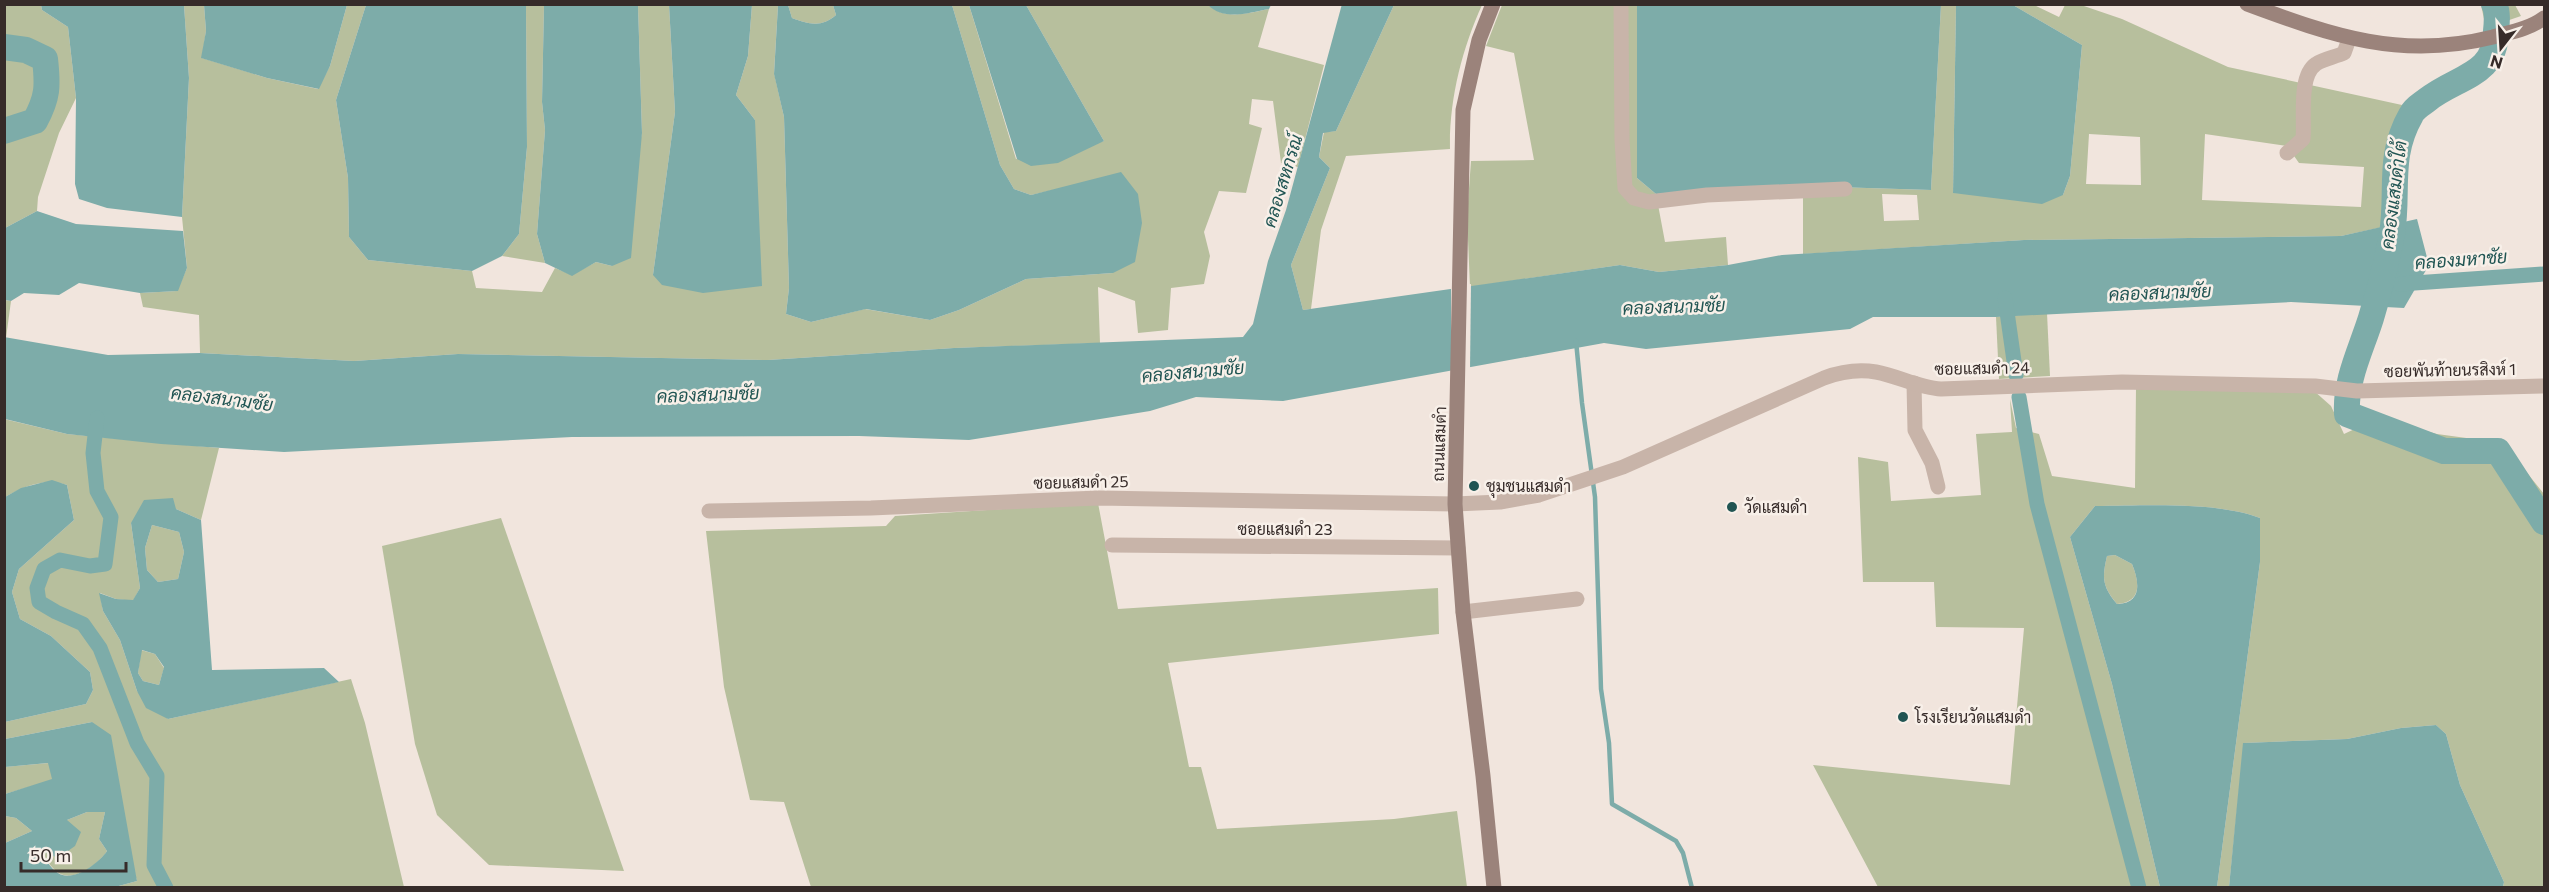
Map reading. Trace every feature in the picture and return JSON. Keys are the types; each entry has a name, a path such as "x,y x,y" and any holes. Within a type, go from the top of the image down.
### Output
{"street":[{"name":"ถนนแสมดำ","path":"1493,4 1479,40 1464,103 1455,504 1463,612 1494,888"},
{"path":"1622,4 1622,140 1625,188 1634,198 1649,202 1707,195 1845,189"},
{"path":"2247,4 2349,39 2398,46 2434,48 2519,31 2544,18"},
{"path":"2287,153 2303,139 2304,94 2308,73 2316,64 2344,53 2349,39"},
{"name":"ซอยแสมดำ 24","path":"1455,504 1500,502 1539,495 1623,467 1804,386 1843,371 1875,372 1914,384 1941,389 2122,382 2314,386 2357,391"},
{"path":"1914,384 1915,430 1932,463 1938,488"},
{"name":"ซอยพันท้ายนรสิงห์ 1","path":"2357,391 2544,386"},
{"name":"ซอยแสมดำ 25","path":"709,511 871,508 1098,498 1455,504"},
{"name":"ซอยแสมดำ 23","path":"1112,545 1458,548"},
{"path":"1463,612 1577,599"}],"green space":[{"path":"1208,4 1221,13 1229,14 1245,14 1269,9 1258,47 1324,65 1298,167 1281,163 1273,101 1252,99 1249,124 1262,128 1246,193 1219,191 1204,232 1210,256 1204,284 1171,288 1168,330 1138,333 1135,301 1098,287 1100,343 954,348 768,360 458,354 354,361 200,353 199,315 143,307 140,293 177,291 187,268 182,217 189,78 184,5 204,5 206,31 202,58 267,78 318,89 330,66 347,5 366,5 336,100 348,178 349,237 368,260 472,271 476,288 542,292 555,268 572,275 596,262 612,266 642,133 638,5 669,5 675,112 653,275 755,120 736,95 748,56 752,5 778,5 774,73 784,117 789,288 786,314 811,322 865,309 930,320 959,310 1026,279 1113,273 1062,188 1031,195 1014,189 1000,165 952,5 969,5 1016,159 1104,141 1026,5"},
{"path":"5,5 41,5 42,10 68,27 76,98 59,133 38,197 37,211 5,228"},
{"path":"526,5 544,5 542,102 545,130 537,234 545,263 502,256 519,234 527,147"},
{"path":"788,5 833,5 836,15 825,22 809,23 792,18"},
{"path":"1394,5 1482,5 1468,39 1458,75 1452,112 1450,149 1346,156 1321,230 1311,309 1303,310 1291,265 1330,168 1319,157 1324,132 1336,131"},
{"path":"1502,5 1637,5 1637,178 1656,194 1665,242 1726,237 1728,265 1659,272 1620,265 1470,287 1467,216 1471,161 1534,160 1514,53 1486,46"},
{"path":"1941,5 1956,5 1953,193 2063,195 2070,176 2082,45 2013,5 2034,5 2059,17 2065,5 2081,5 2122,19 2228,67 2402,105 2384,162 2383,227 2341,236 2024,240 1803,254 1803,186 1931,190","holes":["2089,134 2140,137 2141,185 2086,184","2205,134 2287,146 2299,163 2364,167 2361,207 2202,200","1882,194 1917,195 1919,220 1884,221"]},
{"path":"2481,5 2515,5 2521,16 2486,28"},
{"path":"4,300 11,301 6,338 4,337"},
{"path":"2047,313 2050,376 1999,379 1996,317"},
{"path":"2136,387 2313,390 2331,406 2344,434 2378,418 2437,434 2503,443 2544,494 2544,887 2503,887 2504,882 2460,785 2446,734 2436,725 2401,728 2347,739 2244,743 2229,887 2217,887 2260,562 2260,518 2222,509 2157,505 2095,506 2070,537 2112,684 2160,887 1878,887 1813,765 2010,785 2024,628 1936,627 1934,582 1863,582 1858,457 1888,462 1891,501 1981,495 1976,434 2012,432 2010,399 2016,428 2039,434 2052,476 2135,488"},
{"path":"4,419 67,434 219,448 201,520 176,509 131,523 140,588 133,601 116,599 100,593 103,611 120,640 137,691 168,719 351,679 365,723 404,887 115,887 137,881 92,722 5,739 5,722 86,704 93,690 90,672 51,636 20,619 12,592 19,569 74,520 67,485 50,482 35,484 5,497"},
{"path":"1098,503 1118,609 1438,588 1439,634 1168,663 1189,767 1201,767 1217,829 1394,819 1457,811 1467,887 811,887 784,802 750,800 724,687 706,531 886,526 895,516"},
{"path":"501,518 624,871 489,865 437,815 415,744 382,546"},
{"path":"152,525 179,532 184,552 178,579 158,582 147,570 145,548"},
{"path":"2115,555 2132,564 2137,584 2135,595 2131,599 2117,604 2104,582 2107,556"},
{"path":"141,650 155,654 164,668 159,685 143,681 138,673"},
{"path":"49,763 53,780 5,794 4,767"},
{"path":"87,812 105,812 99,839 107,851 98,862 84,871 69,876 62,875 53,869 38,849 67,820"},
{"path":"5,816 16,818 32,831 5,843"}],"water":[{"path":"204,4 347,5 330,66 319,89 267,78 201,58 206,31"},
{"name":"คลองสนามชัย","path":"1342,4 1394,5 1336,131 1323,133 1319,157 1330,168 1291,265 1303,310 1620,265 1659,272 1728,265 1782,255 2024,240 2341,236 2417,219 2429,265 2404,308 2291,302 1996,317 1873,317 1850,329 1646,349 1604,343 1283,401 1196,397 1150,411 969,440 859,436 572,437 284,452 161,444 67,434 5,419 4,337 108,355 200,353 354,361 458,354 768,360 954,348 1243,337 1253,324 1268,261 1286,210"},
{"path":"41,5 184,5 189,78 182,217 107,208 79,199 75,184 76,98 68,27 42,10"},
{"path":"366,5 526,5 527,147 519,234 502,256 472,271 368,260 349,237 348,178 336,100"},
{"path":"544,5 638,5 642,133 631,258 612,266 596,262 572,276 545,263 537,234 545,130 542,102"},
{"path":"669,5 752,5 748,56 736,95 755,120 762,286 703,293 662,285 653,275 675,112"},
{"path":"778,5 788,5 792,18 815,24 825,22 836,15 833,5 952,5 1000,165 1014,189 1031,195 1121,172 1138,194 1142,223 1135,262 1113,273 1026,279 959,310 930,320 866,309 811,322 786,314 789,288 784,117 774,74"},
{"path":"969,5 1026,5 1104,141 1058,163 1031,166 1017,159"},
{"path":"1208,5 1271,5 1269,9 1245,14 1229,14 1214,10"},
{"path":"1637,5 1941,5 1931,190 1803,186 1656,194 1637,178"},
{"path":"1956,5 2013,5 2082,45 2070,176 2063,195 2042,204 1953,193"},
{"path":"37,211 76,224 183,231 187,268 178,291 140,293 79,283 59,295 24,293 11,301 5,300 5,228"},
{"path":"52,480 67,485 74,520 19,569 12,592 20,619 51,636 90,672 93,690 86,704 5,722 5,497 21,488"},
{"path":"173,498 176,509 201,520 212,670 324,668 339,682 168,719 146,708 137,691 120,640 103,611 99,593 116,599 133,600 140,588 131,523 144,500","holes":["152,525 179,532 184,552 178,579 158,582 147,570 145,548","142,650 155,654 164,667 159,685 143,681 138,673"]},
{"path":"2095,506 2201,507 2222,509 2260,518 2260,562 2217,887 2160,887 2112,684 2070,537","holes":["2115,555 2132,564 2137,590 2131,600 2117,604 2104,582 2107,556"]},
{"path":"92,722 111,735 137,881 115,887 5,887 5,843 32,831 16,818 5,816 5,794 52,779 48,763 5,767 5,739","holes":["87,812 105,812 99,839 107,851 103,856 78,874 64,875 55,871 39,850 58,858 75,846 81,832 67,820"]},
{"path":"2436,725 2446,734 2460,785 2504,882 2503,887 2229,887 2243,743 2347,739 2401,728"}],"pier":[{"path":"1471,284 1470,370 1451,373 1451,287"}],"waterway":[{"name":"คลองแสมดำใต้","path":"2494,4 2497,24 2494,46 2489,57 2473,73 2416,108 2404,130 2396,160 2394,218 2390,245 2371,318 2354,365 2348,389 2347,414 2444,451 2498,451 2544,522"},
{"path":"4,47 26,50 45,59 47,84 45,98 35,121 4,131"},
{"name":"คลองมหาชัย","path":"2400,284 2544,274"},
{"path":"2005,298 2016,375"},
{"path":"1576,341 1595,497 1601,689 1609,743 1612,804 1676,841 1683,853 1692,888"},
{"path":"2019,397 2037,504 2139,888"},
{"path":"97,418 93,453 97,491 111,517 105,564 90,566 60,560 44,569 37,588 39,602 83,624 100,648 137,743 157,776 154,865 166,888"}],"place":[{"name":"ชุมชนแสมดำ","path":"1474,486"},
{"name":"วัดแสมดำ","path":"1732,507"},
{"name":"โรงเรียนวัดแสมดำ","path":"1903,717"}],"water label":[{"name":"คลองสหกรณ์","path":"1283,181"}]}
